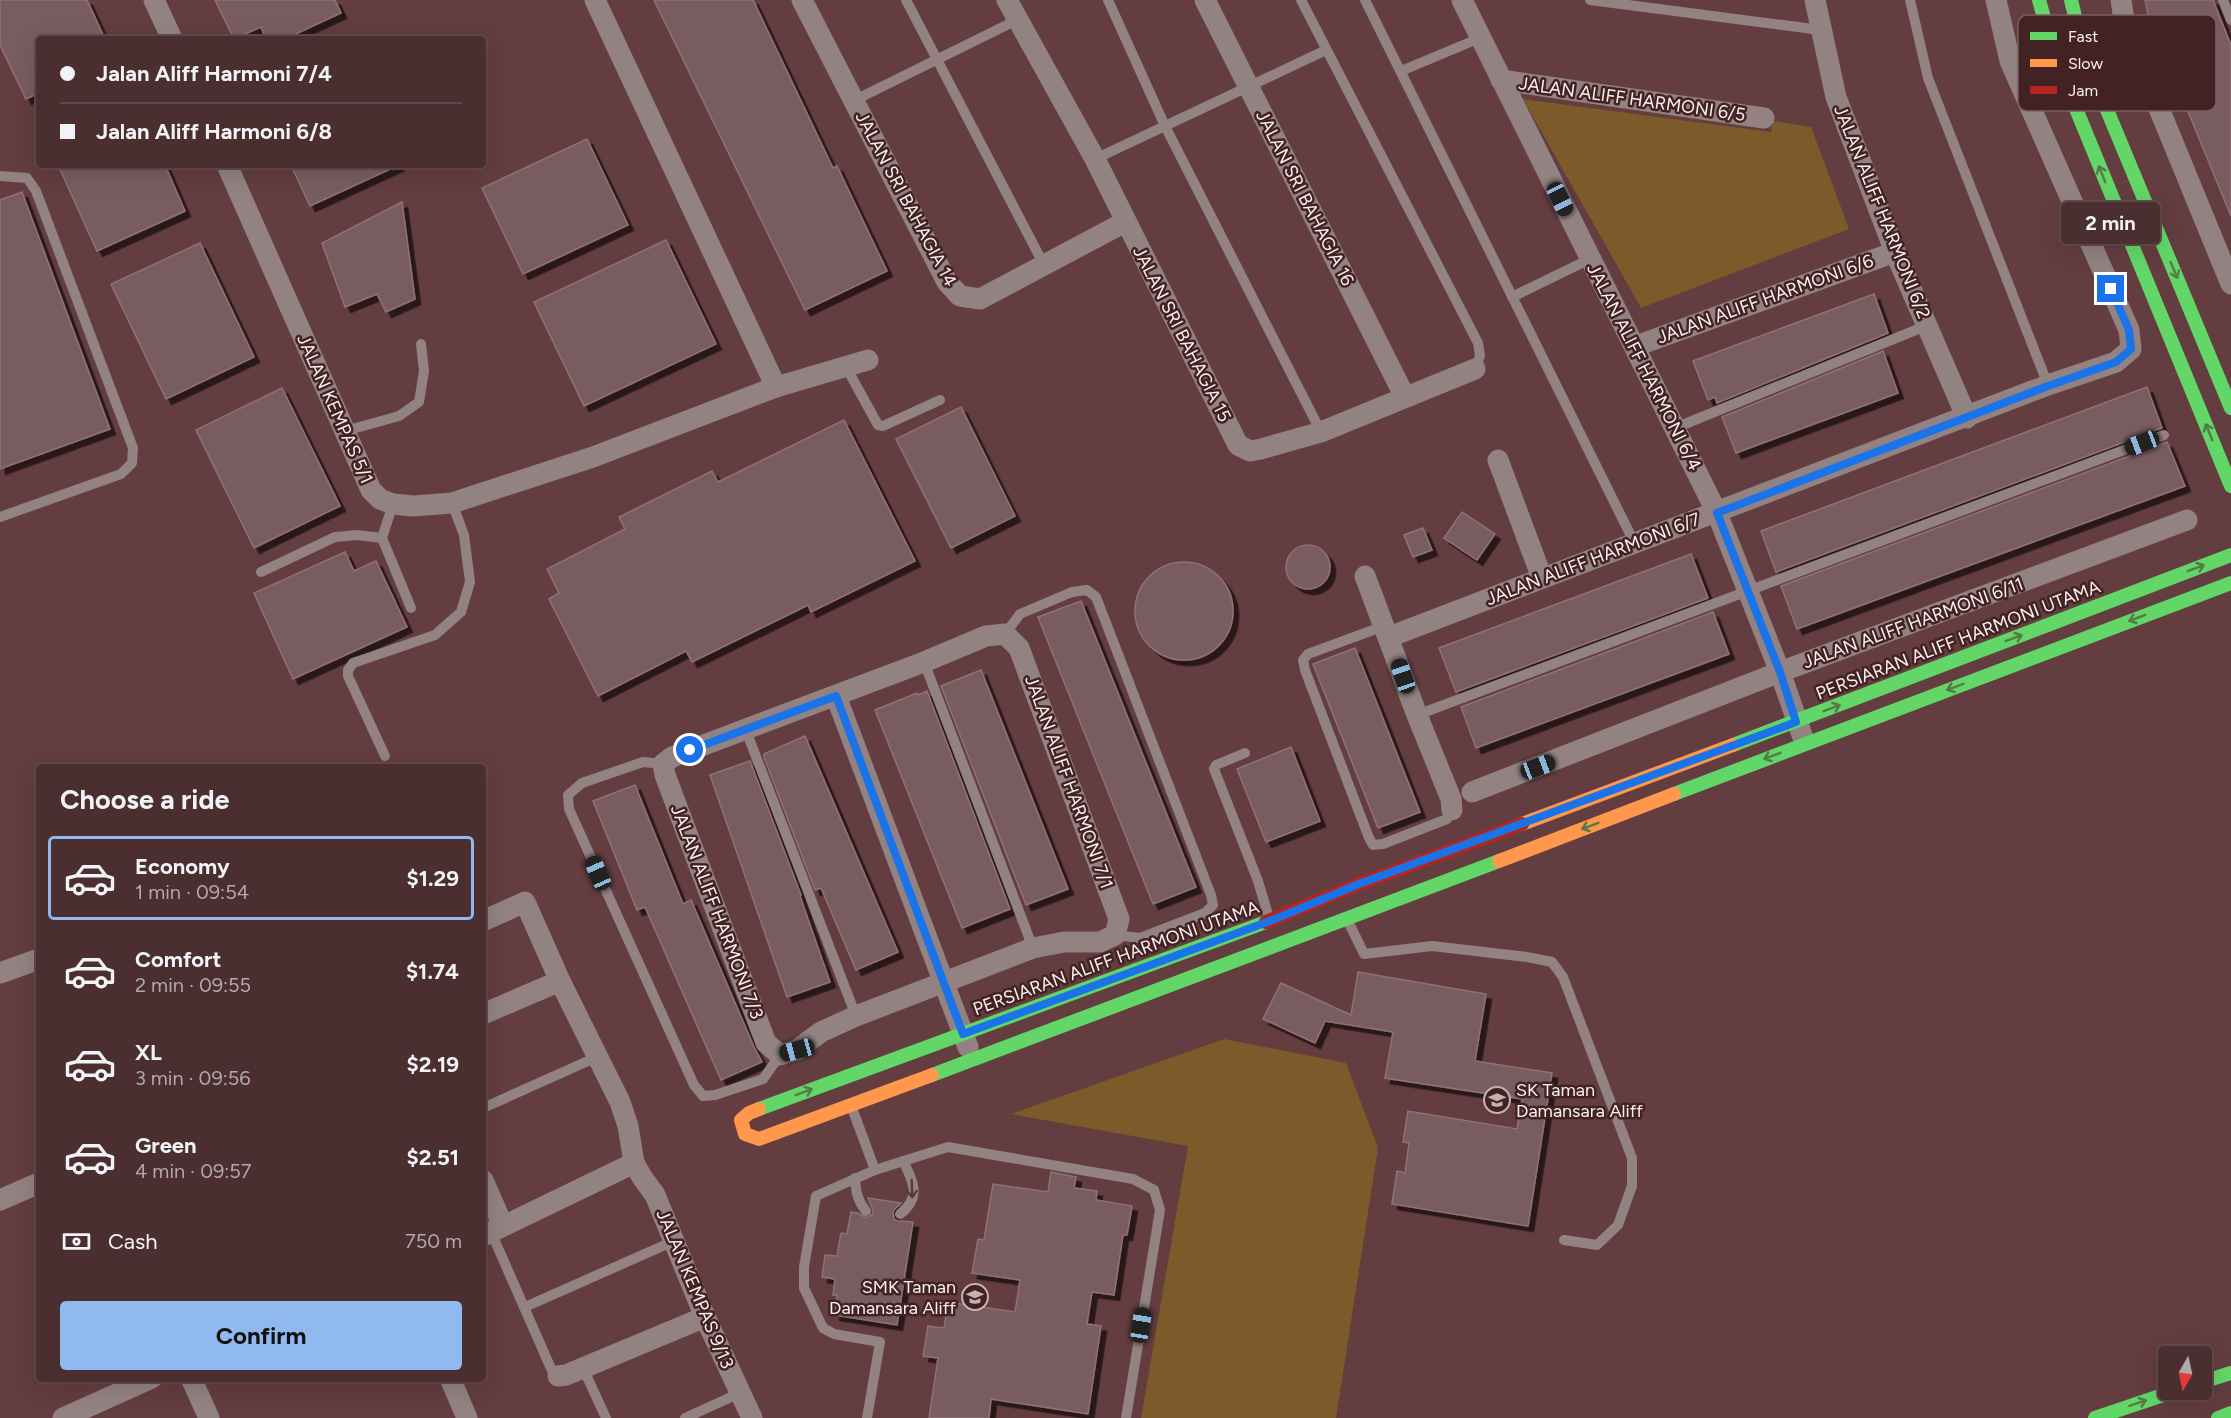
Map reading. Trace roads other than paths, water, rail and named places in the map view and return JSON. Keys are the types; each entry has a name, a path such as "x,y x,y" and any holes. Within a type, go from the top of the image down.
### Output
{"main road":[{"path":"2039,0 2043,15"},
{"path":"2077,111 2231,486"},
{"path":"2107,111 2231,408"},
{"name":"PERSIARAN ALIFF HARMONI UTAMA","path":"2231,555 1796,722 1359,884 1270,921 749,1113 741,1120 742,1131 746,1136 759,1139 851,1106 2231,583"},
{"path":"2214,590 2231,590"},
{"path":"2212,1379 2231,1373"},
{"path":"2096,1418 2158,1397"},
{"path":"2218,1418 2231,1413"}],"street":[{"path":"154,0 171,36"},
{"path":"595,0 776,387"},
{"name":"JALAN SRI BAHAGIA 14","path":"802,0 947,282 960,296 980,299 1125,222"},
{"name":"JALAN SRI BAHAGIA 15","path":"1007,0 1095,159 1238,445 1250,451 1321,432 1474,369"},
{"name":"JALAN SRI BAHAGIA 16","path":"1205,0 1405,397"},
{"name":"JALAN ALIFF HARMONI 6/4","path":"1462,0 1590,259 1636,346 1717,513 1749,591 1806,744"},
{"name":"JALAN ALIFF HARMONI 6/2","path":"1815,0 1836,97 1895,252 1967,418"},
{"name":"JALAN ALIFF HARMONI 6/7","path":"1996,0 2010,61 2018,79"},
{"path":"2121,0 2123,15"},
{"name":"JALAN ALIFF HARMONI 6/5","path":"1501,80 1764,118"},
{"name":"JALAN ALIFF HARMONI 6/7","path":"1386,632 1635,544 2116,362 2131,349 2129,330 2032,111"},
{"path":"2161,111 2229,273"},
{"name":"JALAN KEMPAS 5/1","path":"228,168 371,490 380,499 393,504"},
{"name":"JALAN ALIFF HARMONI 6/6","path":"1636,346 1895,252"},
{"path":"393,504 412,506 452,503 593,457 776,387 868,360"},
{"path":"1498,460 1542,578"},
{"name":"JALAN ALIFF HARMONI 6/11","path":"1472,792 1780,672 2187,520"},
{"path":"1365,576 1451,799 1452,810"},
{"path":"663,764 672,757 745,728 836,696 986,636 1005,634"},
{"name":"JALAN ALIFF HARMONI 7/1","path":"1005,634 1019,648 1115,908 1119,919 1115,935"},
{"path":"836,696 972,1059"},
{"name":"JALAN ALIFF HARMONI 7/3","path":"663,764 665,775 766,1043 780,1055"},
{"path":"486,920 525,902 560,981 620,1102 628,1126 634,1163 492,1231 486,1197"},
{"path":"780,1055 797,1050 821,1032 856,1016 1033,948 1064,942 1100,942 1115,935"},
{"path":"0,973 36,960"},
{"path":"486,1013 560,981"},
{"name":"JALAN KEMPAS 9/13","path":"634,1163 655,1196 705,1317 752,1418"},
{"path":"0,1200 36,1184"},
{"path":"558,1377 705,1317"},
{"path":"63,1418 144,1382"},
{"path":"193,1382 209,1418"},
{"path":"452,1382 467,1418"}],"lane":[{"path":"906,0 1044,265"},
{"path":"1108,0 1165,126 1321,432"},
{"path":"1301,0 1478,343 1480,356 1474,369"},
{"path":"1365,0 1635,544"},
{"path":"1590,0 1821,30"},
{"path":"1910,0 1928,78 2048,386"},
{"path":"2223,0 2231,20"},
{"path":"853,101 1017,20"},
{"path":"1401,71 1480,38"},
{"path":"1095,159 1326,50"},
{"path":"0,176 27,178 36,191 133,448 132,463 121,474 0,517"},
{"path":"1512,297 1590,259"},
{"path":"1676,428 1928,325"},
{"path":"345,431 399,416 419,402 424,372 421,344"},
{"path":"846,367 878,425 883,426 940,400"},
{"path":"1417,715 2164,435"},
{"path":"385,756 348,676 348,670 353,663 435,635 461,612 470,582 464,535 452,503"},
{"path":"393,504 382,538 411,608"},
{"path":"261,572 335,537 357,535 382,538"},
{"path":"1005,634 1020,614 1072,591 1087,590 1096,597 1211,895 1213,905 1205,913 1140,938 1115,935"},
{"path":"1386,632 1308,654 1303,660 1305,670 1373,845 1383,844 1447,819 1452,810"},
{"path":"924,662 1033,948"},
{"path":"745,728 856,1016"},
{"path":"1245,753 1215,765 1214,769 1258,880 1270,921"},
{"path":"663,764 643,762 582,783 568,795 569,809 689,1074 703,1096 715,1095 763,1079 780,1055"},
{"path":"1347,918 1364,954 1432,946 1552,962 1563,977 1632,1158 1632,1186 1618,1225 1597,1245 1564,1240"},
{"path":"486,1107 597,1057"},
{"path":"851,1106 875,1170"},
{"path":"867,1418 880,1342 834,1335 823,1328 804,1288 804,1267 816,1196 875,1170 948,1147 1133,1179 1154,1190 1160,1210 1126,1418"},
{"path":"900,1214 908,1207 914,1195 913,1181 903,1161"},
{"path":"855,1178 859,1202 866,1210"},
{"path":"492,1231 553,1373 558,1377"},
{"path":"525,1307 674,1241"},
{"path":"583,1368 606,1418"},
{"path":"685,1418 740,1393"}],"place":[{"name":"SK Taman Damansara Aliff","path":"1497,1100"},
{"name":"SMK Taman Damansara Aliff","path":"975,1297"}]}
